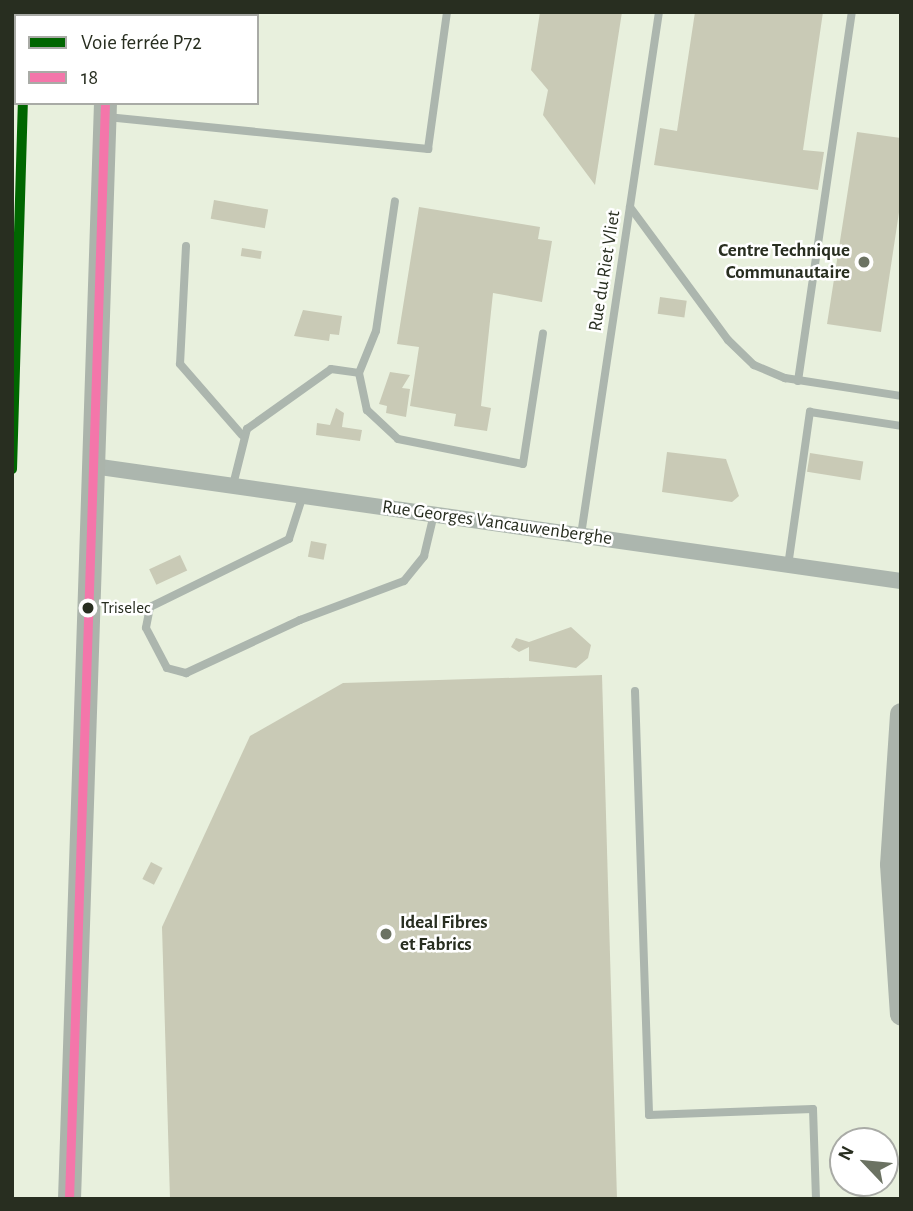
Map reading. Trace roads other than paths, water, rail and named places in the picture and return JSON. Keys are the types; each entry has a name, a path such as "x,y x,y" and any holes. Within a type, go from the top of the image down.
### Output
{"street":[{"path":"69,1199 104,110"},
{"name":"Rue Georges Vancauwenberghe","path":"93,466 901,581"},
{"path":"901,714 891,843 901,1014"}],"lane":[{"path":"104,110 429,149 447,12"},
{"name":"Rue du Riet Vliet","path":"581,535 659,12"},
{"path":"798,381 852,12"},
{"path":"395,201 376,331 359,373 367,410 398,439 523,464 543,334"},
{"path":"630,207 735,348 763,370 798,381 901,396"},
{"path":"186,246 180,364 242,435"},
{"path":"233,485 242,435 326,371 359,373"},
{"path":"788,566 810,412 901,426"},
{"path":"303,495 298,527 289,539 150,607 146,628 167,668 186,673 404,580 424,556 434,514"},
{"path":"635,691 649,1115 813,1109 816,1199"}],"rail line":[{"name":"P72","path":"12,78 14,12"},
{"name":"P72","path":"12,469 23,105"}],"place":[{"name":"Centre Technique Communautaire","path":"864,262"},
{"name":"Triselec","path":"88,608"},
{"name":"Ideal Fibres et Fabrics","path":"386,934"}]}
